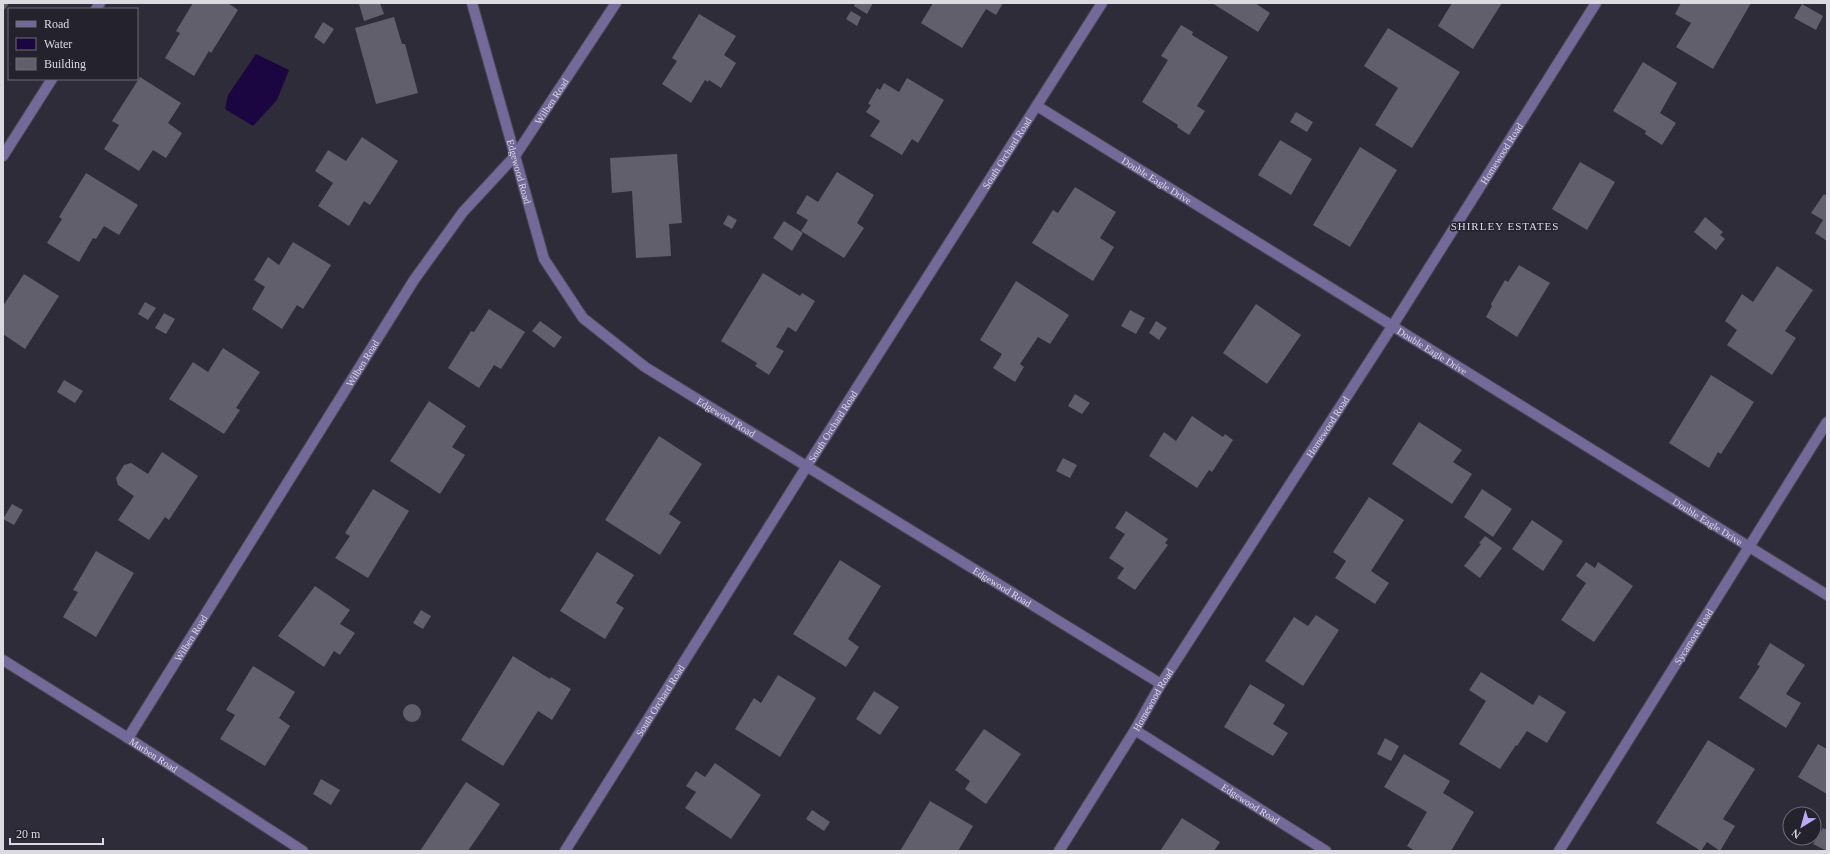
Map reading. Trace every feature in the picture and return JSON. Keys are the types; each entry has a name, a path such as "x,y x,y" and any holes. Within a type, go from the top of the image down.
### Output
{"street":[{"name":"Edgewood Road","path":"472,3 544,259 583,318 646,367 1161,684"},
{"name":"Wilben Road","path":"128,738 414,280 462,212 515,156 616,3"},
{"name":"South Orchard Road","path":"565,851 807,466 1102,3"},
{"name":"Homewood Road","path":"1059,851 1135,730 1161,684 1393,325 1596,3"},
{"path":"3,156 51,80"},
{"name":"Double Eagle Drive","path":"1037,106 1827,595"},
{"name":"Sycamore Road","path":"1559,851 1827,422"},
{"name":"Marben Road","path":"3,660 128,738 303,851"},
{"name":"Edgewood Road","path":"1135,730 1326,851"}],"water":[{"path":"256,54 289,70 277,100 253,126 225,109 228,95"}],"building":[{"path":"3,3 9,3 3,12"},
{"path":"193,3 228,3 238,10 211,53 209,51 194,76 165,58 180,33 176,31"},
{"path":"380,3 384,14 364,21 359,4"},
{"path":"855,3 873,3 867,14 854,6"},
{"path":"933,3 1003,3 996,15 986,9 962,48 921,23"},
{"path":"1212,3 1255,3 1270,13 1258,32"},
{"path":"1452,3 1502,3 1473,49 1438,26"},
{"path":"1681,3 1751,3 1713,69 1676,47 1691,23 1675,14"},
{"path":"1802,4 1823,16 1816,30 1794,18"},
{"path":"851,11 861,17 857,26 846,19"},
{"path":"699,14 736,36 724,55 736,63 721,88 709,80 708,82 705,80 691,103 662,84 677,61 672,58"},
{"path":"394,17 402,44 405,44 418,93 376,104 355,28"},
{"path":"323,22 334,29 324,44 314,37"},
{"path":"1181,25 1193,32 1192,35 1228,57 1197,106 1205,111 1189,135 1177,127 1178,125 1142,102 1168,60 1161,56"},
{"path":"1388,28 1460,72 1412,148 1375,125 1398,88 1364,66"},
{"path":"1643,62 1677,83 1660,113 1676,123 1662,145 1645,134 1646,131 1613,111"},
{"path":"140,77 181,103 168,123 182,133 166,158 153,150 139,171 104,149 119,125 112,121"},
{"path":"907,78 944,100 918,143 912,139 902,155 870,136 880,121 866,112 871,105 868,104 877,88 880,90 884,83 899,92"},
{"path":"1296,112 1313,122 1307,132 1290,122"},
{"path":"362,137 398,161 370,205 364,201 349,226 318,206 333,183 315,171 328,150 346,161"},
{"path":"1280,140 1312,159 1291,195 1258,175"},
{"path":"1360,147 1397,170 1350,247 1313,225"},
{"path":"677,154 682,223 669,224 671,256 636,258 632,191 612,193 610,158"},
{"path":"1580,162 1615,182 1587,230 1552,209"},
{"path":"837,172 874,195 857,223 864,228 844,258 801,231 808,220 796,213 807,195 818,202"},
{"path":"86,173 138,205 119,235 104,226 96,239 93,238 79,262 47,243 62,219 59,217"},
{"path":"1075,187 1116,212 1100,238 1114,247 1093,281 1032,243 1053,210 1058,213"},
{"path":"1824,194 1827,196 1827,241 1815,233 1823,220 1811,213"},
{"path":"728,215 737,220 732,229 723,224"},
{"path":"1705,217 1723,232 1720,235 1725,239 1716,250 1694,232"},
{"path":"784,221 803,233 792,251 773,238"},
{"path":"293,242 331,265 303,309 297,305 282,329 252,309 265,287 254,280 268,257 279,265"},
{"path":"1519,265 1550,283 1517,337 1486,317 1492,306 1491,304 1505,280 1508,282"},
{"path":"1777,266 1813,290 1785,331 1796,338 1772,375 1727,345 1737,330 1725,321 1742,294 1753,302"},
{"path":"763,273 800,296 802,293 815,301 796,332 788,327 776,347 784,351 769,375 755,366 757,363 721,341"},
{"path":"24,274 59,296 25,349 3,334 3,306"},
{"path":"1016,281 1069,315 1050,344 1038,337 1020,364 1024,367 1015,382 993,368 1002,354 980,340"},
{"path":"145,302 156,308 148,320 138,314"},
{"path":"1256,304 1301,335 1267,384 1223,353"},
{"path":"489,309 525,332 501,369 494,365 479,388 448,368 471,331 474,332"},
{"path":"1130,310 1145,318 1136,334 1121,326"},
{"path":"164,313 175,319 166,334 155,328"},
{"path":"540,321 562,337 554,348 532,331"},
{"path":"1156,321 1167,328 1159,340 1149,333"},
{"path":"223,348 260,372 236,408 240,410 224,434 169,399 193,362 208,372"},
{"path":"1711,375 1754,402 1721,454 1718,452 1709,468 1669,443"},
{"path":"64,380 83,391 75,403 57,392"},
{"path":"1075,394 1090,403 1082,414 1068,406"},
{"path":"429,401 466,426 452,447 465,455 440,494 390,461"},
{"path":"1192,416 1223,437 1225,434 1233,440 1212,472 1209,470 1197,488 1149,456 1164,432 1176,441"},
{"path":"1419,422 1462,450 1453,462 1472,474 1452,504 1392,464"},
{"path":"659,436 702,464 669,514 681,522 660,555 605,520"},
{"path":"162,452 198,476 169,520 165,517 149,540 118,520 134,496 118,485 116,478 124,465 131,463 148,474"},
{"path":"1063,458 1077,465 1070,478 1056,471"},
{"path":"373,489 409,511 368,578 335,558 350,536 345,533"},
{"path":"1482,489 1512,509 1493,537 1464,517"},
{"path":"1369,497 1404,520 1371,571 1389,583 1375,604 1335,578 1346,561 1333,552"},
{"path":"12,504 23,510 14,525 3,519"},
{"path":"1126,511 1168,539 1165,543 1168,545 1135,590 1117,578 1124,568 1109,558 1125,534 1115,528"},
{"path":"1532,520 1563,541 1543,571 1512,549"},
{"path":"1485,536 1502,548 1480,578 1464,566 1481,544 1479,543"},
{"path":"96,551 134,573 96,637 63,617 78,592 73,590"},
{"path":"597,552 634,575 616,603 624,608 605,639 560,611"},
{"path":"840,560 881,586 848,639 859,647 846,667 793,634"},
{"path":"1586,562 1595,568 1598,562 1633,586 1594,642 1561,620 1586,583 1576,576"},
{"path":"315,586 350,610 340,624 355,633 340,655 334,651 324,667 278,636"},
{"path":"421,610 431,616 423,629 413,623"},
{"path":"1316,615 1339,630 1303,686 1265,661 1294,617 1308,626"},
{"path":"1770,643 1805,665 1786,694 1801,703 1786,728 1739,698 1760,666 1757,665"},
{"path":"513,656 550,679 551,677 571,689 552,720 538,711 503,766 461,740"},
{"path":"253,666 295,692 279,718 290,726 265,766 220,739 235,715 226,710"},
{"path":"1481,672 1533,705 1539,695 1566,712 1547,743 1527,731 1500,769 1459,744 1486,701 1469,690"},
{"path":"778,675 816,698 780,757 735,729 754,698 761,703"},
{"path":"1250,684 1285,705 1273,724 1288,733 1273,756 1224,727"},
{"path":"874,691 899,707 880,735 856,719"},
{"path":"412,704 418,707 421,713 418,719 412,722 406,719 403,713 406,707"},
{"path":"984,729 1021,754 986,804 965,789 970,781 955,770"},
{"path":"1385,738 1399,746 1391,761 1377,754"},
{"path":"1708,740 1755,769 1723,819 1735,826 1720,851 1707,842 1701,851 1656,823"},
{"path":"1818,744 1827,749 1827,794 1798,777"},
{"path":"1404,754 1450,781 1443,793 1474,812 1451,851 1415,851 1407,846 1427,812 1384,787"},
{"path":"715,763 761,795 731,839 685,808 696,792 686,786 696,771 705,777"},
{"path":"321,779 340,790 331,805 313,794"},
{"path":"466,782 500,804 468,851 420,851"},
{"path":"930,801 973,826 958,851 900,851"},
{"path":"812,810 830,822 824,831 806,819"},
{"path":"1182,818 1220,842 1214,851 1160,851"},
{"path":"1823,828 1827,830 1827,851 1817,846 1822,846"}],"district":[{"name":"SHIRLEY ESTATES","path":"1505,226"}]}
